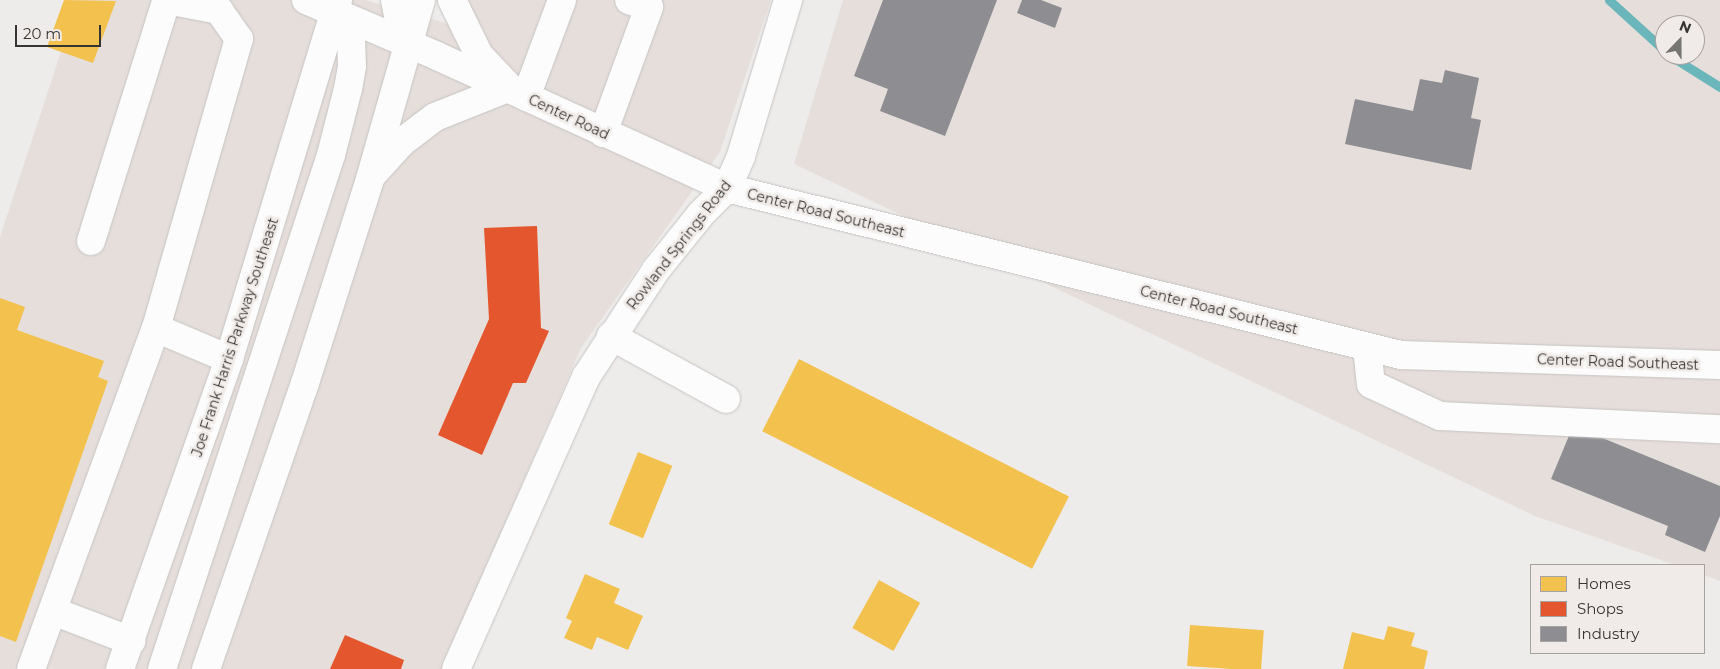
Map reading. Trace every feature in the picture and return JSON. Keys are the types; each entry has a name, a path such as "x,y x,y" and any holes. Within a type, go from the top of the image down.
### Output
{"main road":[{"name":"Center Road","path":"306,0 336,6 411,44 727,188"},
{"path":"395,0 399,20 411,44"},
{"path":"206,669 262,515 370,179 411,44 422,0"},
{"path":"452,0 479,55 515,92"},
{"path":"370,179 402,142 435,117 515,92 562,0"},
{"name":"Rowland Springs Road","path":"456,669 564,421 611,336 656,270 701,214 727,188 741,156 788,0"},
{"path":"603,133 646,2"},
{"path":"31,669 156,328 239,39 219,10 160,3 91,241"},
{"name":"Joe Frank Harris Parkway Southeast","path":"120,669 229,359 336,6"},
{"path":"162,669 330,154 348,89 352,66 351,39 336,6"},
{"name":"Center Road Southeast","path":"727,188 1401,355 1720,365"},
{"path":"156,328 229,359"},
{"path":"611,336 726,399"},
{"path":"1367,347 1370,384 1440,416 1720,430"},
{"path":"52,611 131,641"}],"shaded area":[{"path":"78,0 365,0 449,24 455,0 771,0 720,152 581,348 442,669 0,669 0,237"},
{"path":"843,0 1720,0 1720,581 1705,575 1705,564 1672,564 1535,516 794,164"}],"building: Homes":[{"path":"64,0 116,1 93,63 47,47"},
{"path":"0,298 25,307 17,330 104,361 98,377 108,381 16,642 0,636"},
{"path":"799,359 1069,497 1032,569 762,431"},
{"path":"638,452 672,466 643,538 609,524"},
{"path":"585,574 620,589 614,603 643,616 628,650 597,637 592,650 564,638 572,621 566,618"},
{"path":"879,580 920,603 893,651 852,628"},
{"path":"1190,625 1264,630 1261,669 1187,666"},
{"path":"1388,626 1415,633 1411,646 1428,651 1424,669 1343,669 1352,632 1384,640"}],"building: Shops":[{"path":"537,226 541,328 549,331 526,383 513,383 482,455 438,435 489,319 484,228"},
{"path":"345,635 404,660 401,669 330,669"}],"building: Industry":[{"path":"883,0 997,0 945,136 880,111 888,89 854,76"},
{"path":"1022,0 1041,0 1062,8 1055,28 1017,13"},
{"path":"1445,70 1479,78 1471,118 1481,120 1471,170 1345,144 1355,99 1413,111 1420,79 1442,83"},
{"path":"1573,426 1720,486 1720,516 1705,552 1665,535 1668,526 1551,479"}],"waterway":[{"path":"1609,0 1655,42"},
{"path":"1685,65 1720,87"}]}
